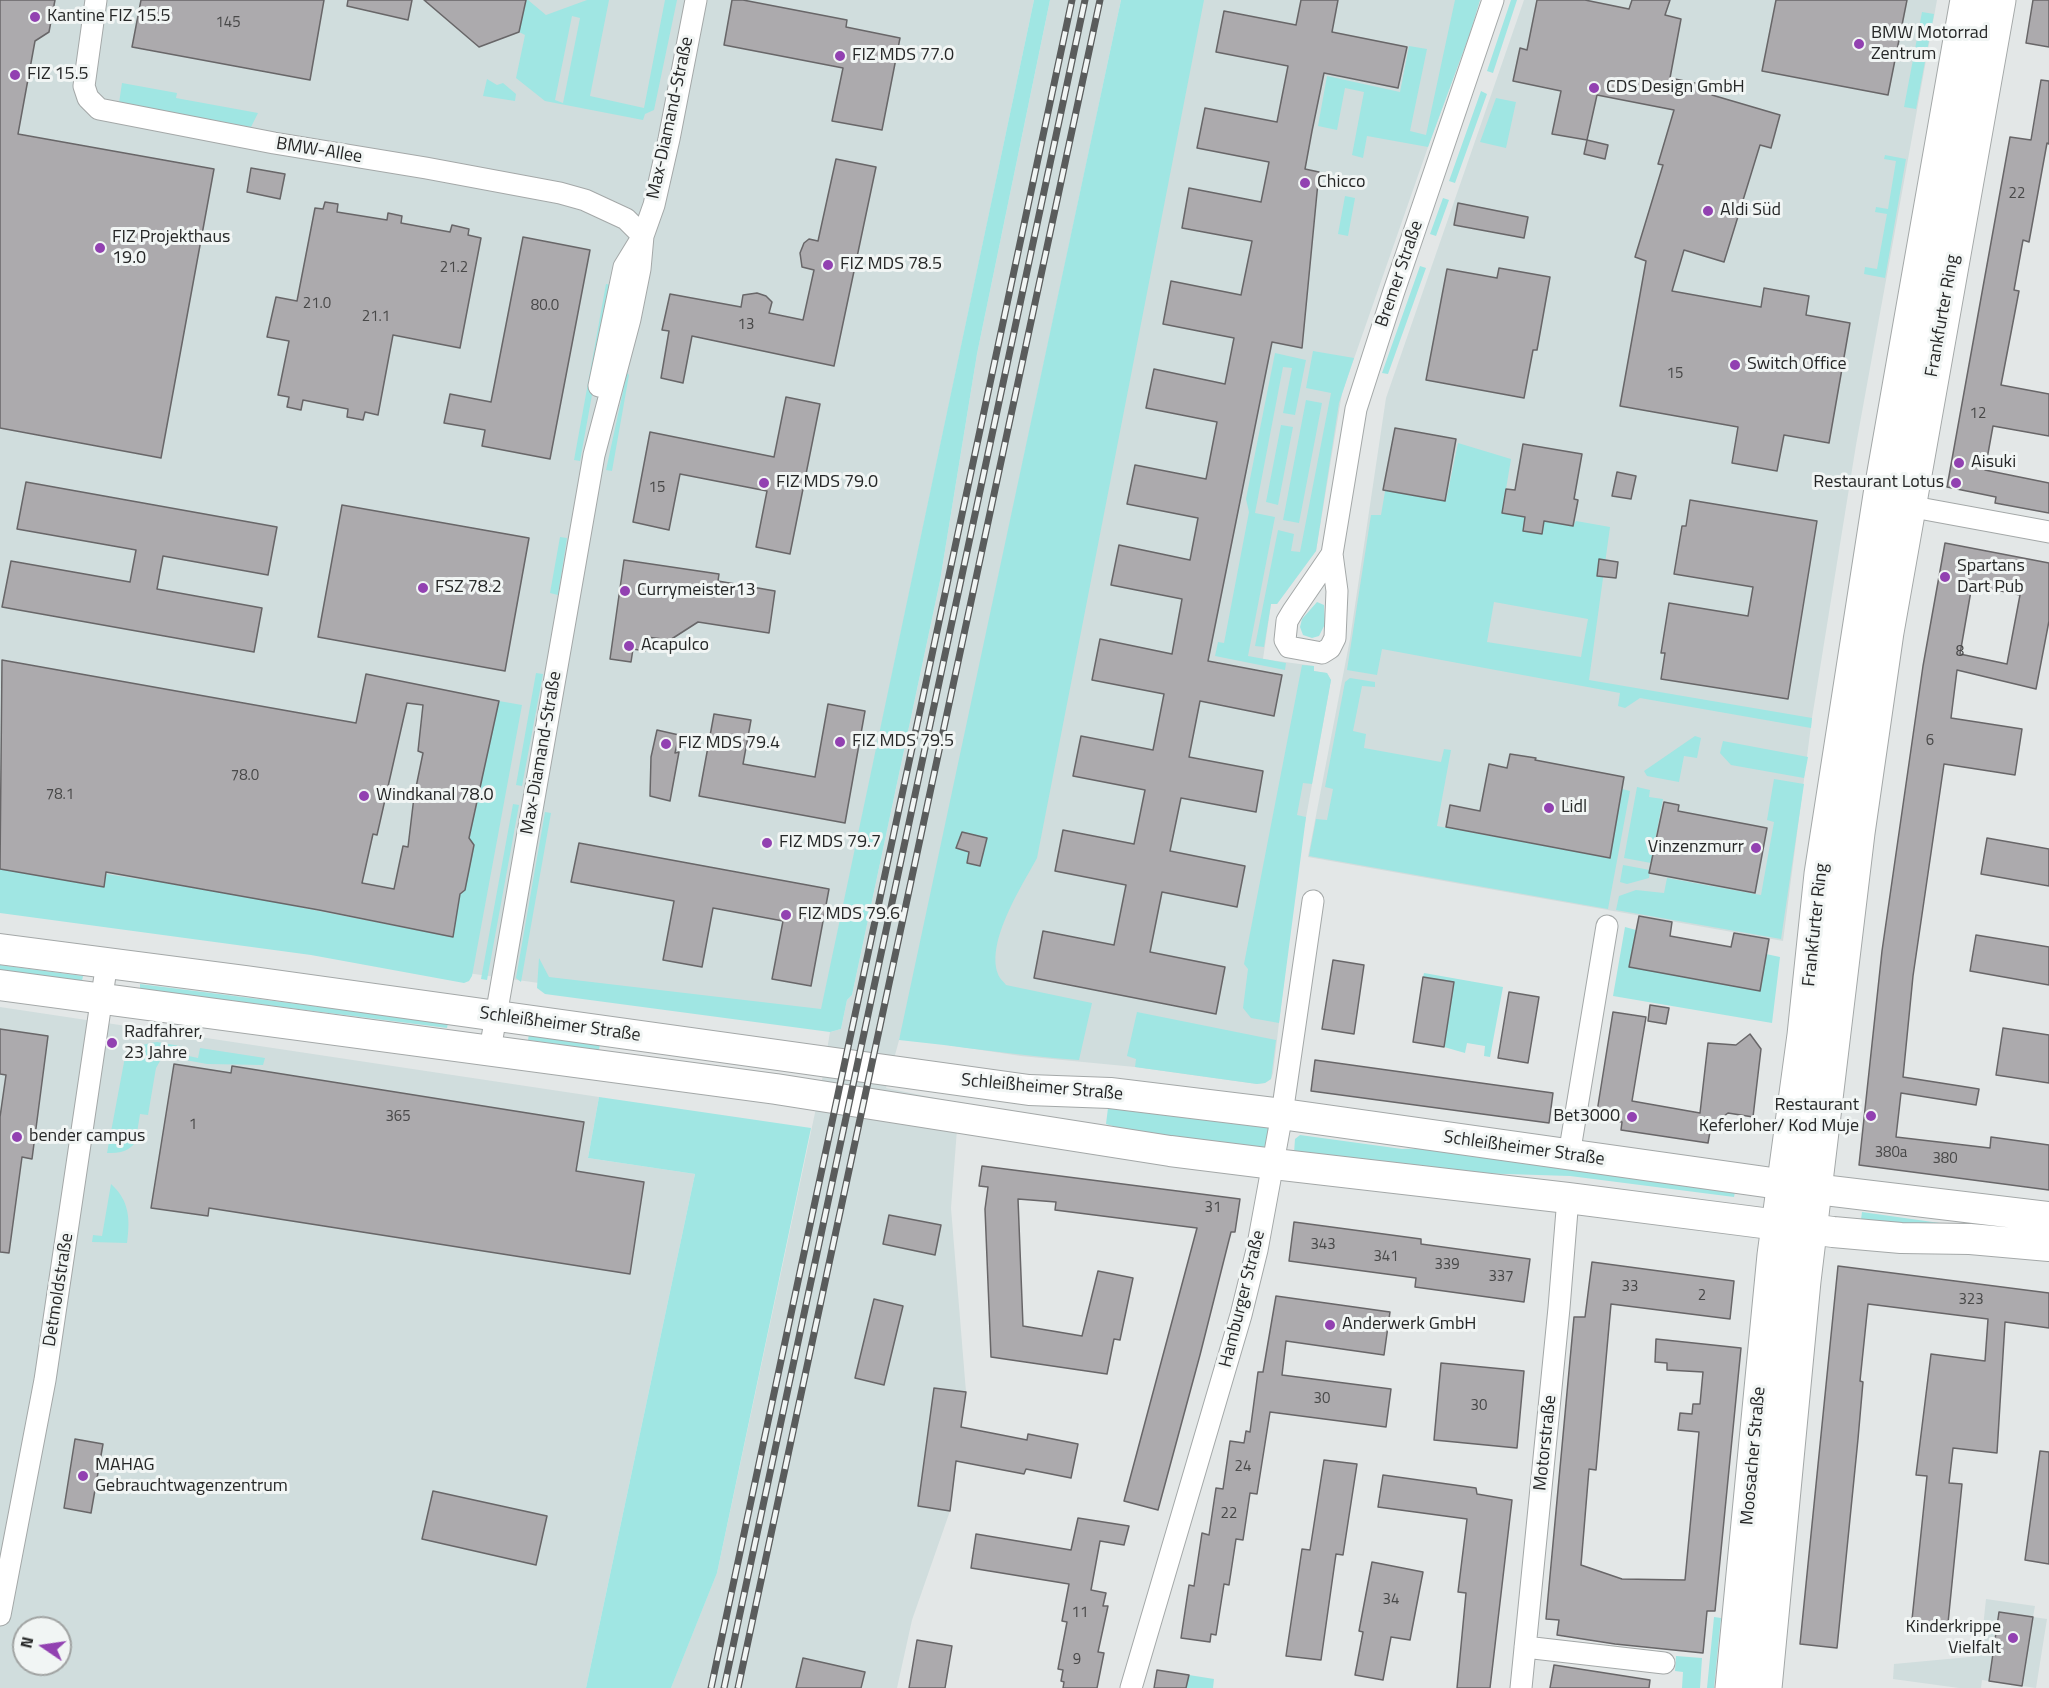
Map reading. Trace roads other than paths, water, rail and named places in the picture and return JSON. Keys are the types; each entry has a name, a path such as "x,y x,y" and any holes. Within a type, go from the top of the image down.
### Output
{"main road":[{"name":"Frankfurter Ring","path":"1873,629 1880,495 1967,0"},
{"name":"Frankfurter Ring","path":"1810,1229 1799,1187 1806,1015 1821,874 1873,629 1908,506 1999,0"},
{"name":"Schleißheimer Straße","path":"0,949 1029,1090 1102,1092 1282,1114 1799,1187 2049,1217"},
{"name":"Schleißheimer Straße","path":"0,985 786,1091 1274,1164 1810,1229 1901,1238 1970,1239 2049,1246"},
{"path":"1095,1139 1102,1092"},
{"name":"Frankfurter Ring","path":"1778,1225 1799,1187"},
{"name":"Moosacher Straße","path":"1732,1688 1778,1225"},
{"name":"Moosacher Straße","path":"1766,1688 1810,1229"}],"street":[{"name":"BMW-Allee","path":"96,0 84,86 88,98 99,109 274,143 560,193 585,200 626,219 643,236"},
{"name":"Max-Diamand-Straße","path":"490,1050 498,1016 594,455 597,399 620,280 624,267 643,236 654,205 696,0"},
{"name":"Bremer Straße","path":"1332,554 1361,389 1493,0"},
{"path":"1908,506 2049,532"},
{"name":"Hamburger Straße","path":"1131,1688 1242,1316 1274,1164 1313,901"},
{"path":"1569,1155 1607,926"},
{"name":"Detmoldstraße","path":"0,1615 47,1369 107,962"},
{"name":"Motorstraße","path":"1521,1688 1568,1198"},
{"path":"1525,1647 1664,1663"}],"railway":[{"path":"711,1688 1072,0"},
{"path":"724,1688 1085,0"},
{"path":"738,1688 1100,0"}],"place":[{"name":"Kantine FIZ 15.5","path":"35,17"},
{"name":"BMW Motorrad Zentrum","path":"1859,44"},
{"name":"FIZ MDS 77.0","path":"840,56"},
{"name":"FIZ 15.5","path":"15,75"},
{"name":"CDS Design GmbH","path":"1594,88"},
{"name":"Chicco","path":"1305,183"},
{"name":"Aldi Süd","path":"1708,211"},
{"name":"FIZ Projekthaus 19.0","path":"100,248"},
{"name":"FIZ MDS 78.5","path":"828,265"},
{"name":"Switch Office","path":"1735,365"},
{"name":"Aisuki","path":"1959,463"},
{"name":"FIZ MDS 79.0","path":"764,483"},
{"name":"Restaurant Lotus","path":"1956,483"},
{"name":"Spartans Dart Pub","path":"1945,577"},
{"name":"FSZ 78.2","path":"423,588"},
{"name":"Currymeister13","path":"625,591"},
{"name":"Acapulco","path":"629,646"},
{"name":"FIZ MDS 79.5","path":"840,742"},
{"name":"FIZ MDS 79.4","path":"666,744"},
{"name":"Windkanal 78.0","path":"364,796"},
{"name":"Lidl","path":"1549,808"},
{"name":"FIZ MDS 79.7","path":"767,843"},
{"name":"Vinzenzmurr","path":"1756,848"},
{"name":"FIZ MDS 79.6","path":"786,915"},
{"name":"Radfahrer, 23 Jahre","path":"112,1043"},
{"name":"Restaurant Keferloher/ Kod Muje","path":"1871,1116"},
{"name":"Bet3000","path":"1632,1117"},
{"name":"bender campus","path":"17,1137"},
{"name":"Anderwerk GmbH","path":"1330,1325"},
{"name":"MAHAG Gebrauchtwagenzentrum","path":"83,1476"},
{"name":"Kinderkrippe Vielfalt","path":"2013,1638"}]}
